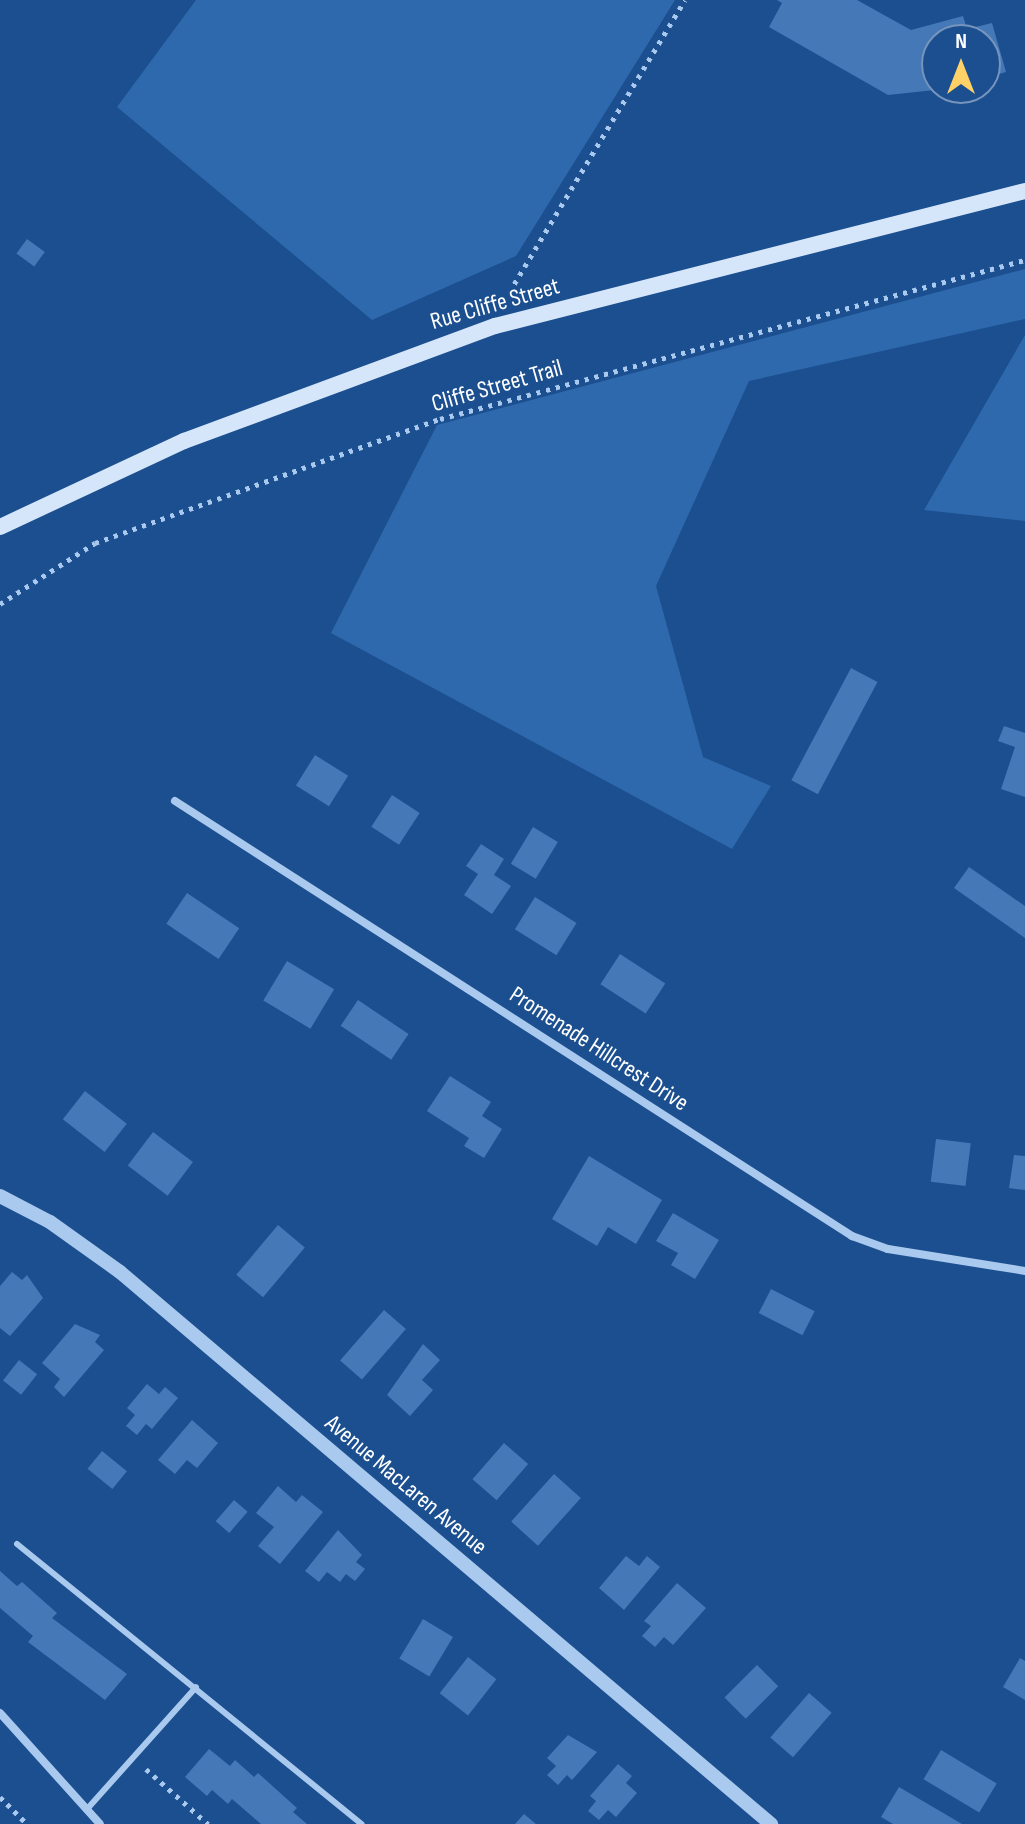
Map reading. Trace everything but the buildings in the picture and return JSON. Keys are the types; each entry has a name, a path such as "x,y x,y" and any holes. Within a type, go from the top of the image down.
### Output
{"main road":[{"name":"Rue Cliffe Street","path":"0,527 184,441 495,326 1025,191"}],"street":[{"name":"Promenade Hillcrest Drive","path":"175,801 852,1236 888,1249 1025,1271"},
{"name":"Avenue MacLaren Avenue","path":"0,1196 50,1222 120,1272 771,1824"},
{"path":"0,1713 100,1824"}],"lane":[{"path":"17,1544 361,1824"},
{"path":"88,1808 196,1687"}],"path":[{"path":"495,326 507,293 685,0"},
{"name":"Cliffe Street Trail","path":"0,604 95,543 440,419 1025,260"},
{"path":"133,1757 204,1823"},
{"path":"0,1797 27,1824"}],"shaded area":[{"path":"196,0 675,0 516,256 372,320 117,107"},
{"path":"1025,269 1025,319 749,381 656,586 703,757 771,786 732,849 331,633 437,425"},
{"path":"1025,335 1025,521 924,510"}]}
